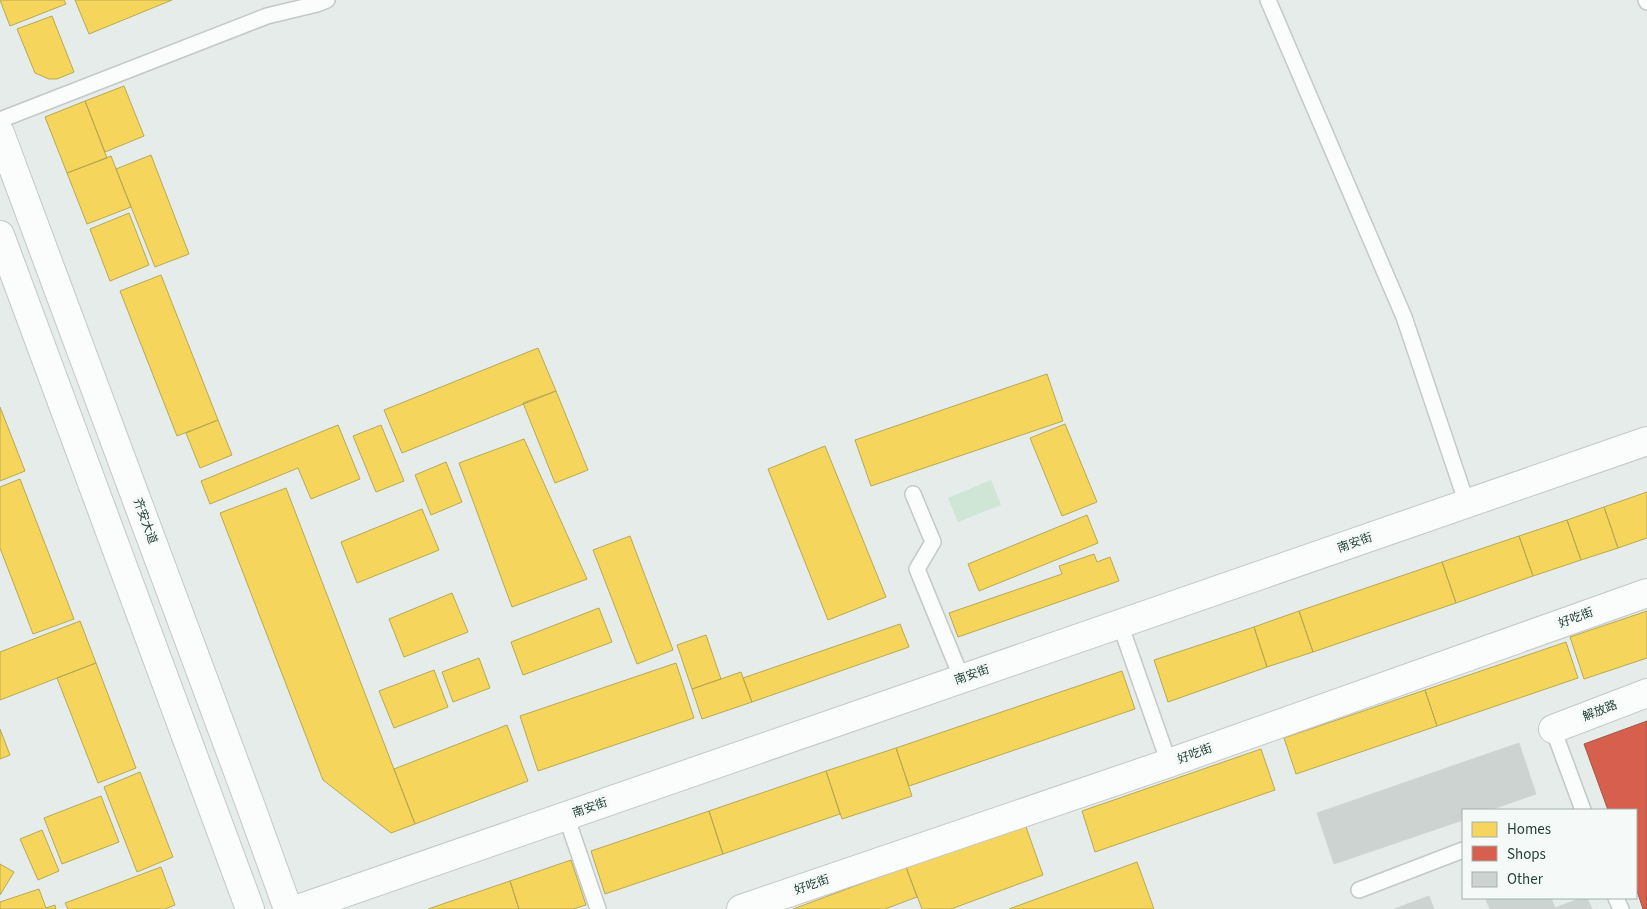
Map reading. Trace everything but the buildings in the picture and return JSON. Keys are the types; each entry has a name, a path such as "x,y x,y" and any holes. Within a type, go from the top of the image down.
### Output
{"main road":[{"name":"齐安大道","path":"0,133 288,909"},
{"path":"0,235 250,909"},
{"name":"南安街","path":"298,909 1647,442"},
{"name":"好吃街","path":"741,909 1169,763 1647,593"},
{"name":"解放路","path":"1553,729 1647,694"}],"lane":[{"path":"0,120 267,16 327,0"},
{"path":"1268,0 1404,317 1467,504"},
{"path":"913,494 932,542 917,569 962,679"},
{"path":"1120,624 1169,763"},
{"path":"1553,729 1577,809"},
{"path":"566,816 598,909"},
{"path":"1359,890 1462,850"}],"green space":[{"path":"991,480 1001,505 958,522 948,498"}]}
